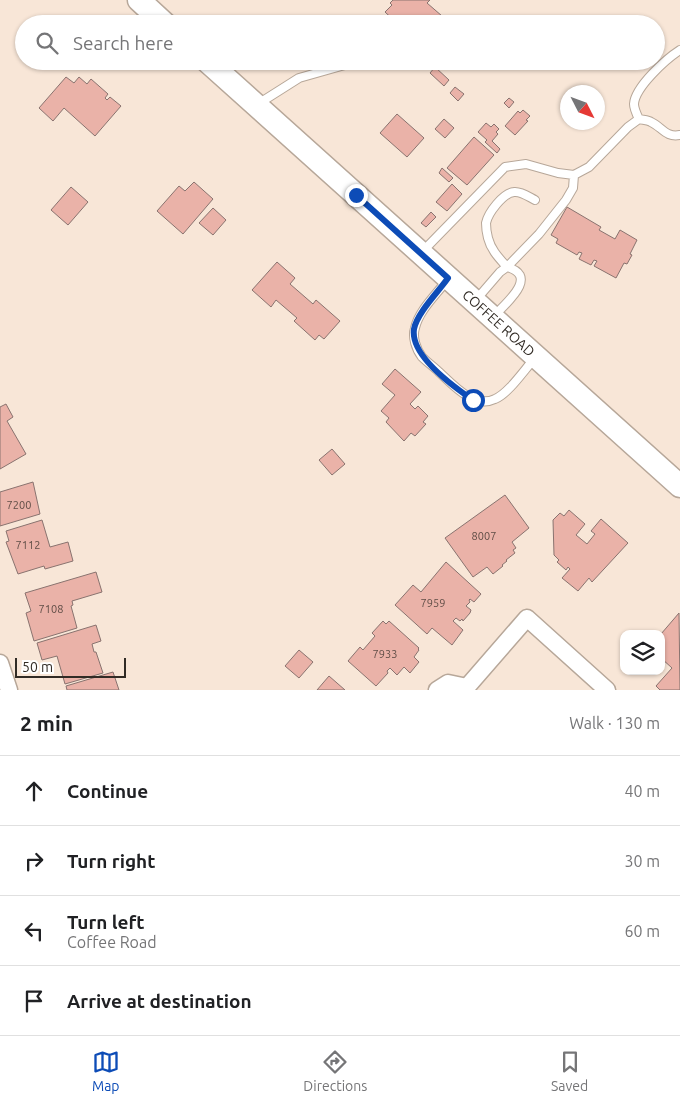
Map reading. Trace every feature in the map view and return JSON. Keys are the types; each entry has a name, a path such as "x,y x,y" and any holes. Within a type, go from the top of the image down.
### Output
{"main road":[{"path":"139,0 155,15"},
{"name":"COFFEE ROAD","path":"217,70 680,486"}],"street":[{"path":"437,690 448,682 468,688 527,618 607,690"},
{"path":"0,663 10,690"}],"lane":[{"path":"665,60 680,50"},
{"path":"256,105 299,78 327,70"},
{"path":"639,119 634,105 638,91 657,70"},
{"path":"421,254 505,167 526,164 558,173 574,175 590,167 628,126 639,119 651,122 666,134 680,135"},
{"path":"474,302 500,272 507,268 539,234 566,200 573,188 574,175"},
{"path":"492,318 522,282 521,275 514,269 507,268 492,250 486,223 491,211 506,194 522,193 535,200"},
{"path":"448,278 420,315 414,328 415,343 422,357 461,392 473,400 485,402 495,399 505,392 536,357"}],"building":[{"path":"393,0 430,0 427,3 441,15 388,15 385,12 392,5 390,3"},
{"path":"432,70 438,70 449,80 444,86 430,73"},
{"path":"66,77 74,83 79,77 87,84 91,79 108,94 105,98 107,100 110,97 121,106 95,136 64,108 53,121 39,108"},
{"path":"455,87 464,94 458,101 450,93"},
{"path":"509,98 514,102 509,108 504,103"},
{"path":"523,110 530,116 526,120 528,121 515,135 505,126 518,111 520,113"},
{"path":"397,114 424,138 407,157 380,133"},
{"path":"444,119 454,128 445,138 435,129"},
{"path":"486,123 491,127 494,124 499,129 496,132 498,134 492,141 500,149 497,153 485,142 487,140 478,132"},
{"path":"474,137 494,155 467,185 447,168"},
{"path":"442,168 453,178 449,182 439,173"},
{"path":"194,182 213,199 183,234 157,211 179,186 185,191"},
{"path":"452,184 462,194 447,211 436,202"},
{"path":"71,187 88,202 68,225 51,210"},
{"path":"567,207 601,227 599,230 615,239 620,230 637,240 630,254 632,255 627,264 624,263 616,278 594,266 597,261 594,260 591,265 579,259 582,253 579,252 577,255 556,243 558,239 551,235"},
{"path":"213,208 226,220 213,235 199,223"},
{"path":"431,212 436,217 426,227 421,223"},
{"path":"277,262 295,278 290,284 313,304 316,300 340,321 324,339 319,335 315,340 294,321 297,318 276,300 271,307 252,290"},
{"path":"395,369 421,392 410,404 415,409 418,406 428,416 423,422 426,424 415,436 411,433 404,441 386,422 389,418 381,411 395,395 382,384"},
{"path":"6,404 13,417 7,421 26,454 0,469 0,407"},
{"path":"332,449 345,464 332,475 319,460"},
{"path":"33,482 40,514 0,526 0,492"},
{"path":"505,495 529,528 512,542 516,548 513,550 515,553 506,560 503,566 493,574 487,567 473,577 445,538"},
{"path":"569,510 585,524 576,535 587,544 595,534 591,531 601,519 628,543 592,582 589,578 578,591 562,578 570,569 568,567 566,570 557,562 559,560 554,555 553,520 560,513 564,516"},
{"path":"42,520 50,547 68,542 73,561 45,569 44,566 18,574 6,542 9,541 6,531"},
{"path":"446,562 481,594 474,602 469,600 470,602 466,606 471,610 463,621 456,618 453,621 463,630 452,645 432,628 427,634 395,605 413,585 421,592"},
{"path":"96,572 102,592 72,601 73,605 71,606 77,628 34,641 26,613 31,611 25,593"},
{"path":"679,613 680,690 660,690 656,686 672,668 665,662 664,630"},
{"path":"383,621 386,624 389,621 419,648 414,657 419,662 410,673 404,667 397,675 390,668 376,686 348,661 360,647 363,650 375,636 372,633"},
{"path":"96,625 101,641 92,644 103,673 65,684 57,656 42,660 37,643"},
{"path":"299,650 313,662 299,678 285,666"},
{"path":"113,672 119,690 67,690 66,686"},
{"path":"329,676 345,690 317,690"}],"route":[{"path":"356,195 448,278 420,315 414,328 415,343 422,357 461,392 473,400"}]}
